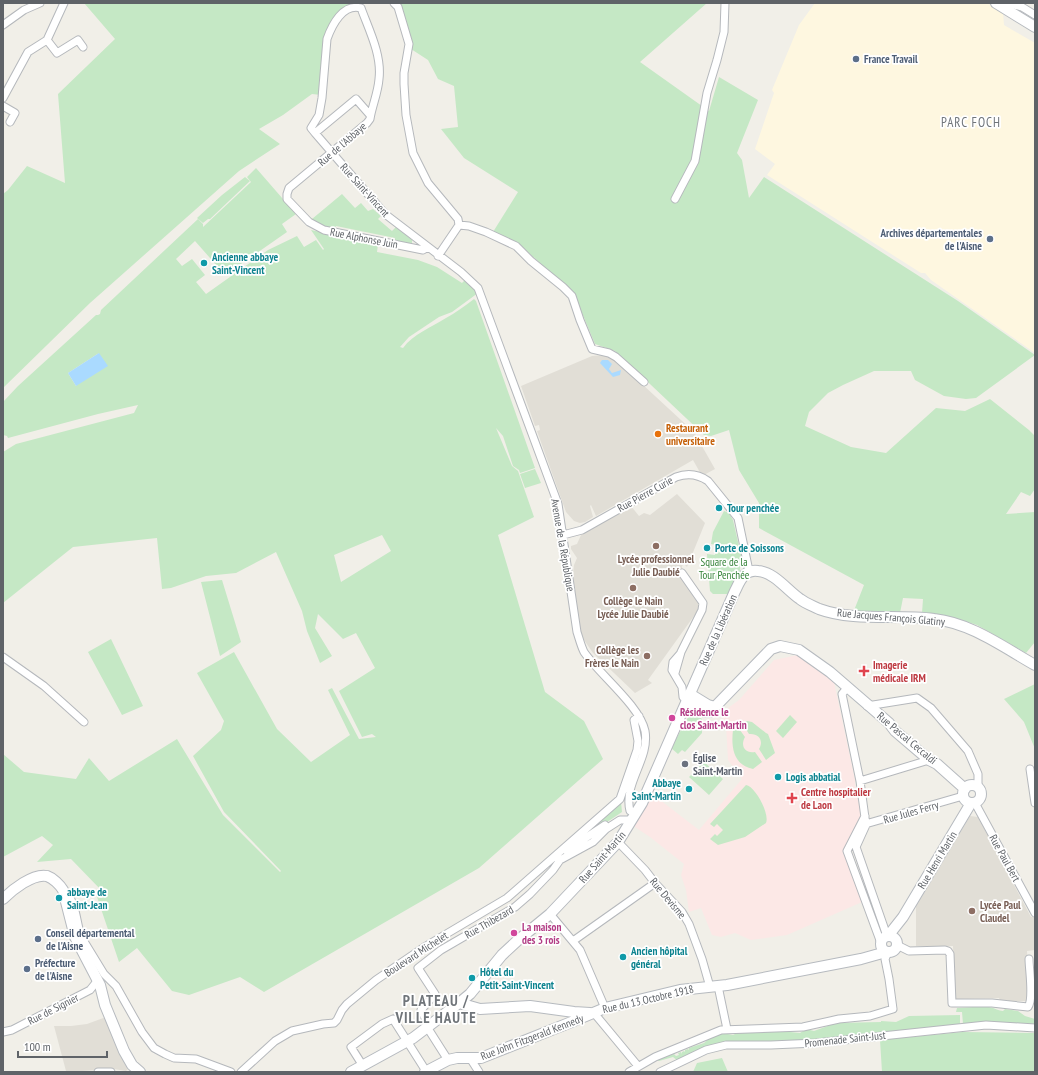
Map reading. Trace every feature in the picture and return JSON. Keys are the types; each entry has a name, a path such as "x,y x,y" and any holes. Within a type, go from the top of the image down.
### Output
{"street":[{"path":"3,25 24,10 40,3"},
{"path":"3,98 28,52 47,40 64,3"},
{"path":"394,3 398,7 409,44 404,73 404,84 406,115 413,153 428,183 458,219 459,225 438,256"},
{"path":"675,199 696,161 707,94 724,32 725,3"},
{"path":"999,5 1014,4 1035,15"},
{"path":"313,131 319,115 322,98 327,39 335,20 347,10 362,5"},
{"name":"Rue de l'Abbaye","path":"287,199 289,188 367,123 380,80 380,66 362,5"},
{"path":"999,5 1035,27"},
{"path":"47,40 57,53 78,40 83,47"},
{"path":"313,131 356,99 370,115"},
{"path":"3,106 15,113 10,122"},
{"name":"Rue Saint-Vincent","path":"313,131 385,214 438,256"},
{"name":"Rue Alphonse Juin","path":"287,199 309,222 324,230 423,250 428,247"},
{"path":"459,225 469,226 486,232 516,246 572,296 592,349 609,353 616,357 644,382"},
{"name":"Avenue de la République","path":"438,256 474,283 481,294 558,504 564,535 577,632 584,651 639,716 645,731 646,745 628,799 633,815"},
{"name":"Rue Pierre Curie","path":"564,535 582,530 682,475 693,475 708,481 738,518 749,571"},
{"name":"Rue Jacques François Glatiny","path":"749,571 758,570 767,573 800,599 819,609 841,614 933,619 959,624 1035,665"},
{"name":"Rue de la Libération","path":"689,697 735,591 742,578 749,571"},
{"path":"682,573 703,603 702,610 681,652 673,662 672,670 689,697"},
{"name":"Rue Pascal Ceccaldi","path":"689,697 715,707 772,649 780,646 799,650 830,672 867,706 889,723 895,731 929,760 942,768 968,798"},
{"path":"3,657 44,686 84,722"},
{"path":"682,687 683,697 689,697"},
{"path":"629,1072 655,1057 727,1029 803,1027 839,1019 870,1016 893,1009 885,959 885,944 871,891 856,847 865,816 860,781 842,694 847,688"},
{"name":"Rue Saint-Martin","path":"351,1072 407,1041 470,994 502,956 517,941 550,914 618,842 633,815 689,697"},
{"path":"867,706 917,698 931,708 968,751 978,774 978,788 973,786 968,798"},
{"name":"Boulevard Michelet","path":"241,1072 275,1041 292,1031 334,1023 347,1004 376,980 426,946 503,901 620,799 637,750 638,741 634,720 639,716"},
{"path":"860,781 929,760"},
{"path":"1030,769 1035,803"},
{"name":"Rue Henri Martin","path":"885,944 903,917 968,798 977,802 981,797 978,788"},
{"name":"Rue Jules Ferry","path":"862,825 968,798"},
{"name":"Rue Paul Bert","path":"968,798 1035,913"},
{"name":"Boulevard Michelet","path":"557,853 575,845 603,826 633,815"},
{"name":"Rue Thibezard","path":"431,1024 421,1010 435,994 418,968 441,950 515,907 548,875 560,860 593,842 606,829 620,820 633,815"},
{"path":"862,825 847,851 862,894 885,944 893,951 897,943 909,951 948,951 950,954 952,1003 992,1003 1028,1007 1030,1004 1029,959"},
{"name":"Rue Devisme","path":"618,842 682,912 689,924 714,987 727,1029"},
{"path":"3,899 24,882 42,876 48,876 70,895 73,901 82,938 104,974 116,986 142,1032 154,1048 174,1058 196,1059 231,1072"},
{"path":"573,941 655,883"},
{"path":"63,890 75,937 98,980 124,1051 132,1065 140,1072"},
{"path":"862,894 871,891"},
{"path":"550,914 580,950 605,1008"},
{"name":"Rue Henri Martin","path":"897,943 903,917"},
{"name":"Rue du 13 Octobre 1918","path":"459,1003 476,1008 488,1009 530,1006 594,1013 605,1008 680,990 714,987 866,958 885,944"},
{"name":"Rue de Signier","path":"3,1032 12,1030 90,990 98,980"},
{"path":"90,990 96,991 106,1005"},
{"path":"594,1013 638,1066"},
{"name":"Rue John Fitzgerald Kennedy","path":"426,1072 448,1060 481,1058 594,1013"},
{"path":"362,1066 351,1048 382,1024 393,1019 426,1072"},
{"path":"431,1024 448,1060"},
{"name":"Promenade Saint-Just","path":"660,1072 706,1050 726,1045 816,1043 978,1026 1035,1028"},
{"path":"470,1058 479,1072"},
{"path":"98,1072 111,1072"}],"shaded area":[{"name":"PARC FOCH","path":"815,3 987,3 1003,13 1004,25 1035,43 1035,353 931,280 925,273 921,273 767,175 775,164 755,149 774,93 772,90 799,25"},
{"path":"604,355 616,360 694,432 715,469 702,476 693,460 596,516 591,505 593,517 580,523 574,521 566,512 537,431 540,430 539,425 535,426 521,386 592,356"},
{"name":"Collège le Nain Lycée Julie Daubié","path":"677,494 705,523 687,567 684,564 679,572 700,602 699,609 648,680 652,683 635,693 593,653 582,637 579,625 573,574 574,565 577,558 571,549 571,546 577,544 581,535 631,506 639,516 644,513 650,515"},
{"name":"Centre hospitalier de Laon","path":"798,655 834,682 855,780 861,816 844,851 862,902 787,935 751,940 735,933 721,937 712,935 701,908 689,912 686,890 681,875 684,864 650,837 632,825 651,793 699,830 742,779 728,760 726,724 720,714 739,700 774,660"},
{"name":"Lycée Paul Claudel","path":"970,816 978,817 1031,917 1035,916 1035,950 1027,951 1029,1001 1008,1001 1000,1000 999,998 955,999 953,946 916,946 916,906"},
{"path":"106,1017 128,1069 126,1071 114,1069 67,1072 54,1026 87,1024"}],"green space":[{"path":"84,3 357,3 348,7 329,26 321,95 312,94 283,115 259,129 280,144 239,171 90,303 3,388 3,194 27,166 65,183 58,94 115,39"},
{"path":"400,3 707,3 640,62 709,111 719,77 758,100 737,153 742,160 749,198 764,177 958,301 1035,355 976,398 966,399 944,396 915,380 911,371 874,371 828,393 809,412 805,426 851,447 886,453 936,408 965,411 990,399 1035,436 1035,489 1030,496 1021,492 1006,514 1035,512 1035,642 1026,653 977,625 952,617 922,613 923,599 903,598 900,613 853,613 864,585 759,528 759,503 739,470 729,430 711,436 704,435 615,351 595,344 574,294 518,243 493,232 518,192 464,158 441,129 458,127 454,86 438,79 428,60 411,49 410,35"},
{"path":"256,168 296,214 282,224 287,232 225,275 195,241 176,259 182,266 192,259 205,275 196,282 206,294 268,250 297,236 304,247 316,240 323,250 324,249 311,230 378,244 377,252 418,260 437,267 462,283 466,279 478,293 452,312 439,317 409,337 400,347 403,348 417,335 453,314 474,299 476,301 535,468 520,473 519,470 513,466 503,436 496,428 512,466 518,471 534,517 498,535 545,692 584,721 603,759 479,868 264,992 240,977 189,995 172,991 137,948 119,962 96,894 102,891 71,859 37,862 53,845 42,836 3,857 3,754 24,772 76,779 89,758 109,781 177,739 223,815 280,872 281,871 224,812 193,756 221,730 224,721 197,673 234,652 277,729 311,762 350,735 328,690 332,688 359,739 376,737 372,734 362,737 339,691 375,668 356,633 343,639 318,614 315,628 332,656 320,663 307,631 302,611 276,552 236,573 206,576 171,588 162,589 157,538 73,547 3,603 3,452 16,444 134,413 138,405 8,438 7,436 3,435 3,402 18,386 96,315 100,314 101,310 198,219 203,224 203,227 251,182 247,177","holes":["99,353 76,386 68,373","382,535 391,551 341,582 334,555"]},
{"path":"245,177 250,181 210,219 203,223 197,218 222,195"},
{"path":"342,194 355,208 361,203 368,211 373,209 381,216 378,219 392,231 396,227 412,240 412,244 395,242 395,238 336,226 334,230 312,219"},
{"path":"535,469 541,483 525,488 520,474"},
{"name":"Square de la Tour Penchée","path":"724,511 729,513 733,520 741,555 740,570 730,594 713,594 710,591 707,554 715,555 716,545 711,544 713,532"},
{"path":"222,580 241,642 220,656 201,582"},
{"path":"111,639 143,706 122,715 88,652"},
{"path":"1035,684 1035,749 1024,722 1004,699"},
{"path":"691,712 702,719 702,733 685,752 682,750 678,754 671,748"},
{"path":"790,715 797,722 783,738 776,731"},
{"path":"747,721 752,722 768,734 775,753 766,760 759,749 761,743 760,738 753,734 749,734 742,723"},
{"path":"737,726 745,737 743,743 744,749 749,752 755,752 762,762 753,769 741,764 733,749 733,730"},
{"path":"703,761 723,779 709,795 689,777 694,774 693,773 695,770 697,771 696,769 699,766 701,767 699,765"},
{"path":"746,785 753,790 761,801 766,813 766,823 745,837 718,845 710,839 715,834 717,836 723,830 717,824 714,827 710,824"},
{"path":"621,802 622,812 573,845"},
{"path":"989,1006 1001,1011 1005,1009 1018,1011 1025,1016 1035,1019 1035,1027 963,1024 962,1012 956,1012 957,1008"},
{"path":"960,1015 960,1025 784,1042 735,1041 720,1043 678,1061 673,1057 659,1061 657,1060 674,1054 676,1056 679,1055 678,1053 681,1052 682,1054 685,1050 689,1050 689,1048 704,1043 711,1037 723,1033 733,1035 739,1032 780,1031 800,1033 806,1029 814,1031 836,1023 881,1021 896,1022 909,1016"},
{"path":"962,1032 1035,1033 1035,1072 882,1072 880,1040"},
{"path":"722,1058 728,1072 693,1072 697,1063"}],"water":[{"path":"99,353 108,366 76,386 68,373"},
{"path":"602,360 608,360 612,364 609,369 612,373 621,370 620,375 613,377 600,363"}],"place":[{"name":"France Travail","path":"856,59"},
{"name":"Archives départementales de l'Aisne","path":"990,239"},
{"name":"Ancienne abbaye Saint-Vincent","path":"204,263"},
{"name":"Restaurant universitaire","path":"658,434"},
{"name":"Tour penchée","path":"719,508"},
{"name":"Lycée professionnel Julie Daubié","path":"656,546"},
{"name":"Porte de Soissons","path":"707,548"},
{"name":"Collège le Nain Lycée Julie Daubié","path":"633,588"},
{"name":"Collège les Frères le Nain","path":"647,656"},
{"name":"Imagerie médicale IRM","path":"864,671"},
{"name":"Résidence le clos Saint-Martin","path":"672,718"},
{"name":"Église Saint-Martin","path":"685,764"},
{"name":"Logis abbatial","path":"778,777"},
{"name":"Abbaye Saint-Martin","path":"689,789"},
{"name":"Centre hospitalier de Laon","path":"792,798"},
{"name":"abbaye de Saint-Jean","path":"59,898"},
{"name":"Lycée Paul Claudel","path":"972,911"},
{"name":"La maison des 3 rois","path":"514,933"},
{"name":"Conseil départemental de l'Aisne","path":"38,939"},
{"name":"Ancien hôpital général","path":"623,957"},
{"name":"Préfecture de l'Aisne","path":"27,969"},
{"name":"Hôtel du Petit-Saint-Vincent","path":"472,978"}],"district":[{"name":"PARC FOCH","path":"971,122"},
{"name":"PLATEAU / VILLE HAUTE","path":"436,1010"}]}
